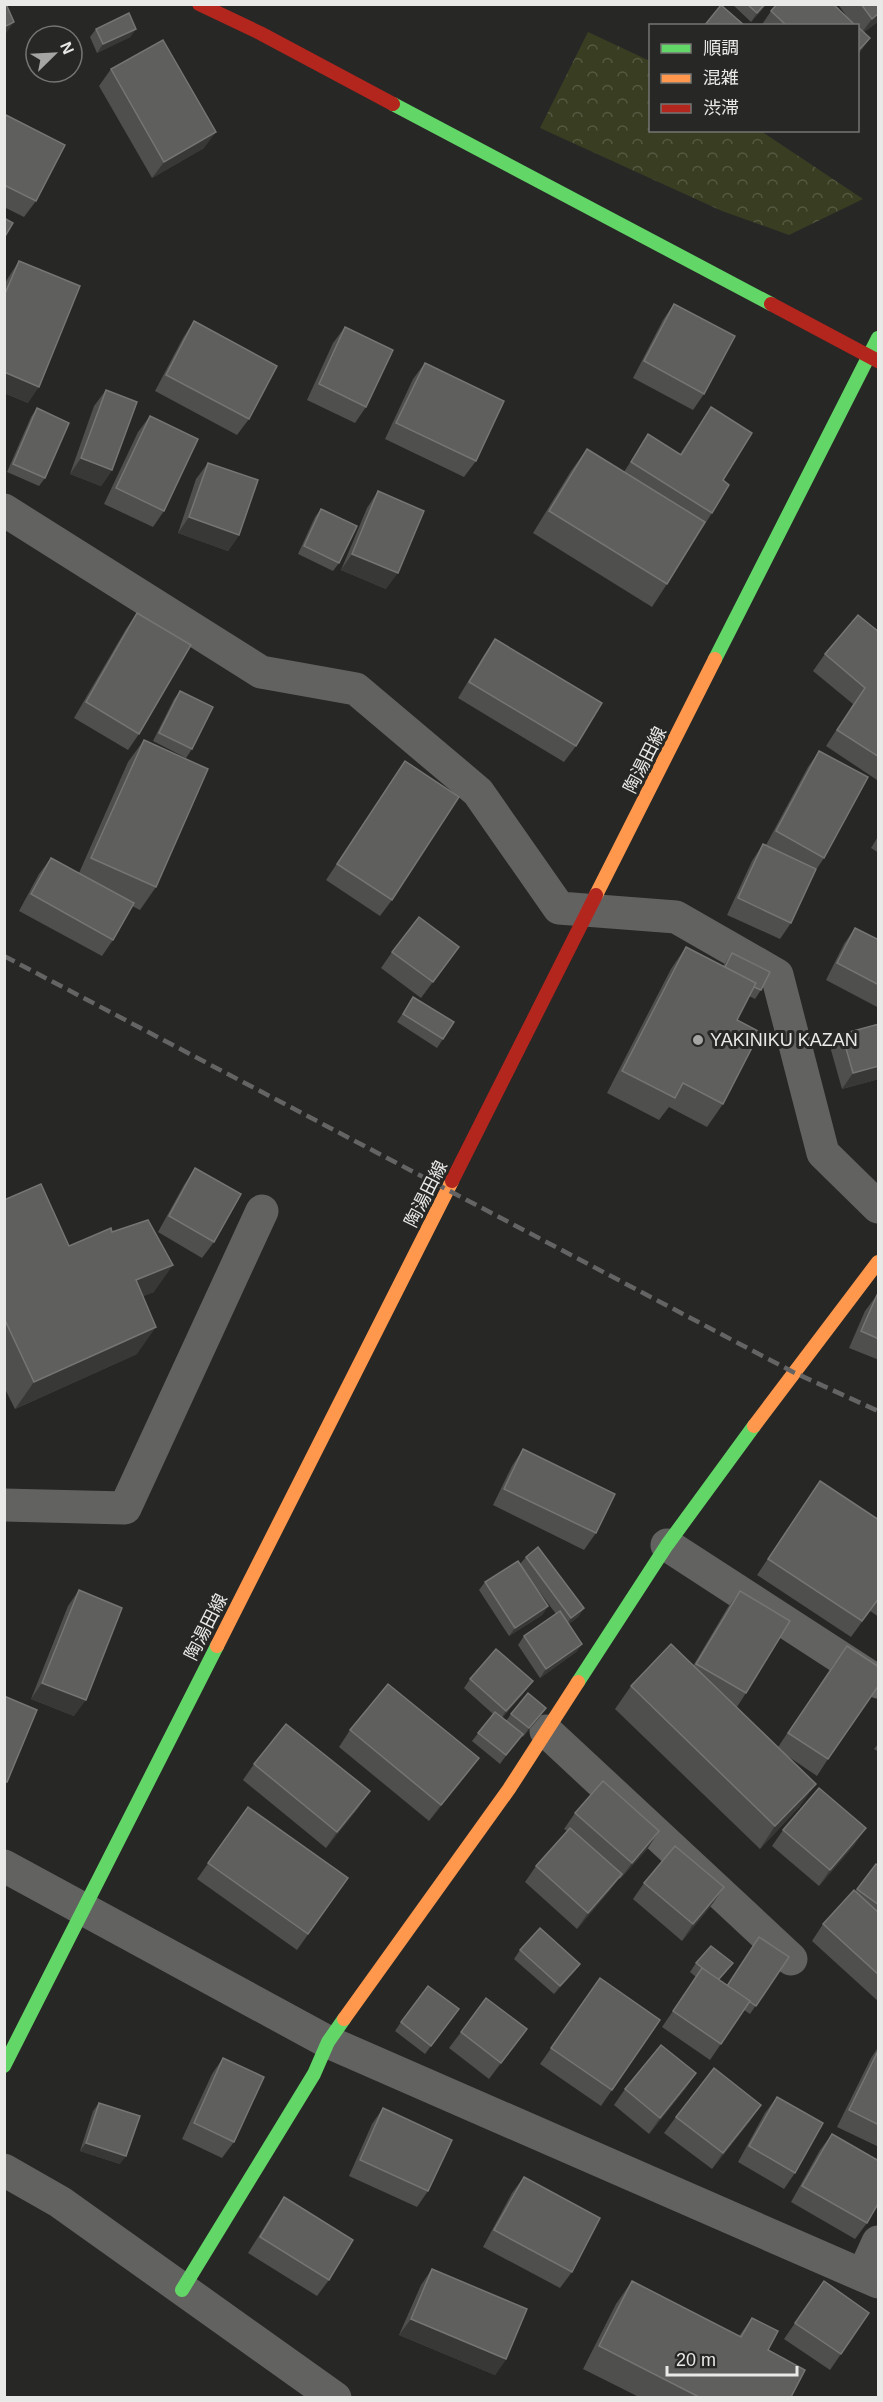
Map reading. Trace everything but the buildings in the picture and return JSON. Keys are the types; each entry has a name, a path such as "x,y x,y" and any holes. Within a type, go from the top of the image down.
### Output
{"street":[{"path":"199,4 270,39 874,358"},
{"name":"陶湯田線","path":"4,2066 600,890 874,358 879,338"},
{"path":"4,510 261,672 356,689 478,792 559,908 676,917 777,975 823,1153 879,1208"},
{"path":"4,1505 125,1508 262,1211"},
{"path":"182,2290 314,2074 328,2042 509,1789 667,1545 793,1372 879,1262"},
{"path":"667,1545 879,1682"},
{"path":"546,1731 791,1959"},
{"path":"4,1866 328,2042 871,2278 879,2242"},
{"path":"4,2170 60,2202 335,2397"}],"green space":[{"path":"588,32 649,61 649,132 762,132 863,199 789,235 722,211 540,128"}],"railway":[{"path":"4,956 793,1372 878,1411"}],"traffic: fast":[{"path":"393,104 771,304"},
{"path":"715,659 878,338"},
{"path":"578,1682 667,1545 754,1426"},
{"path":"4,2066 217,1646"},
{"path":"182,2290 314,2074 328,2042 344,2019"}],"traffic: slow":[{"path":"596,895 715,659"},
{"path":"217,1646 452,1181"},
{"path":"754,1426 878,1262"},
{"path":"344,2019 509,1789 578,1682"}],"traffic: jam":[{"path":"199,4 260,33 393,104"},
{"path":"771,304 878,361"},
{"path":"452,1181 596,895"}],"place":[{"name":"YAKINIKU KAZAN","path":"698,1040"}]}
